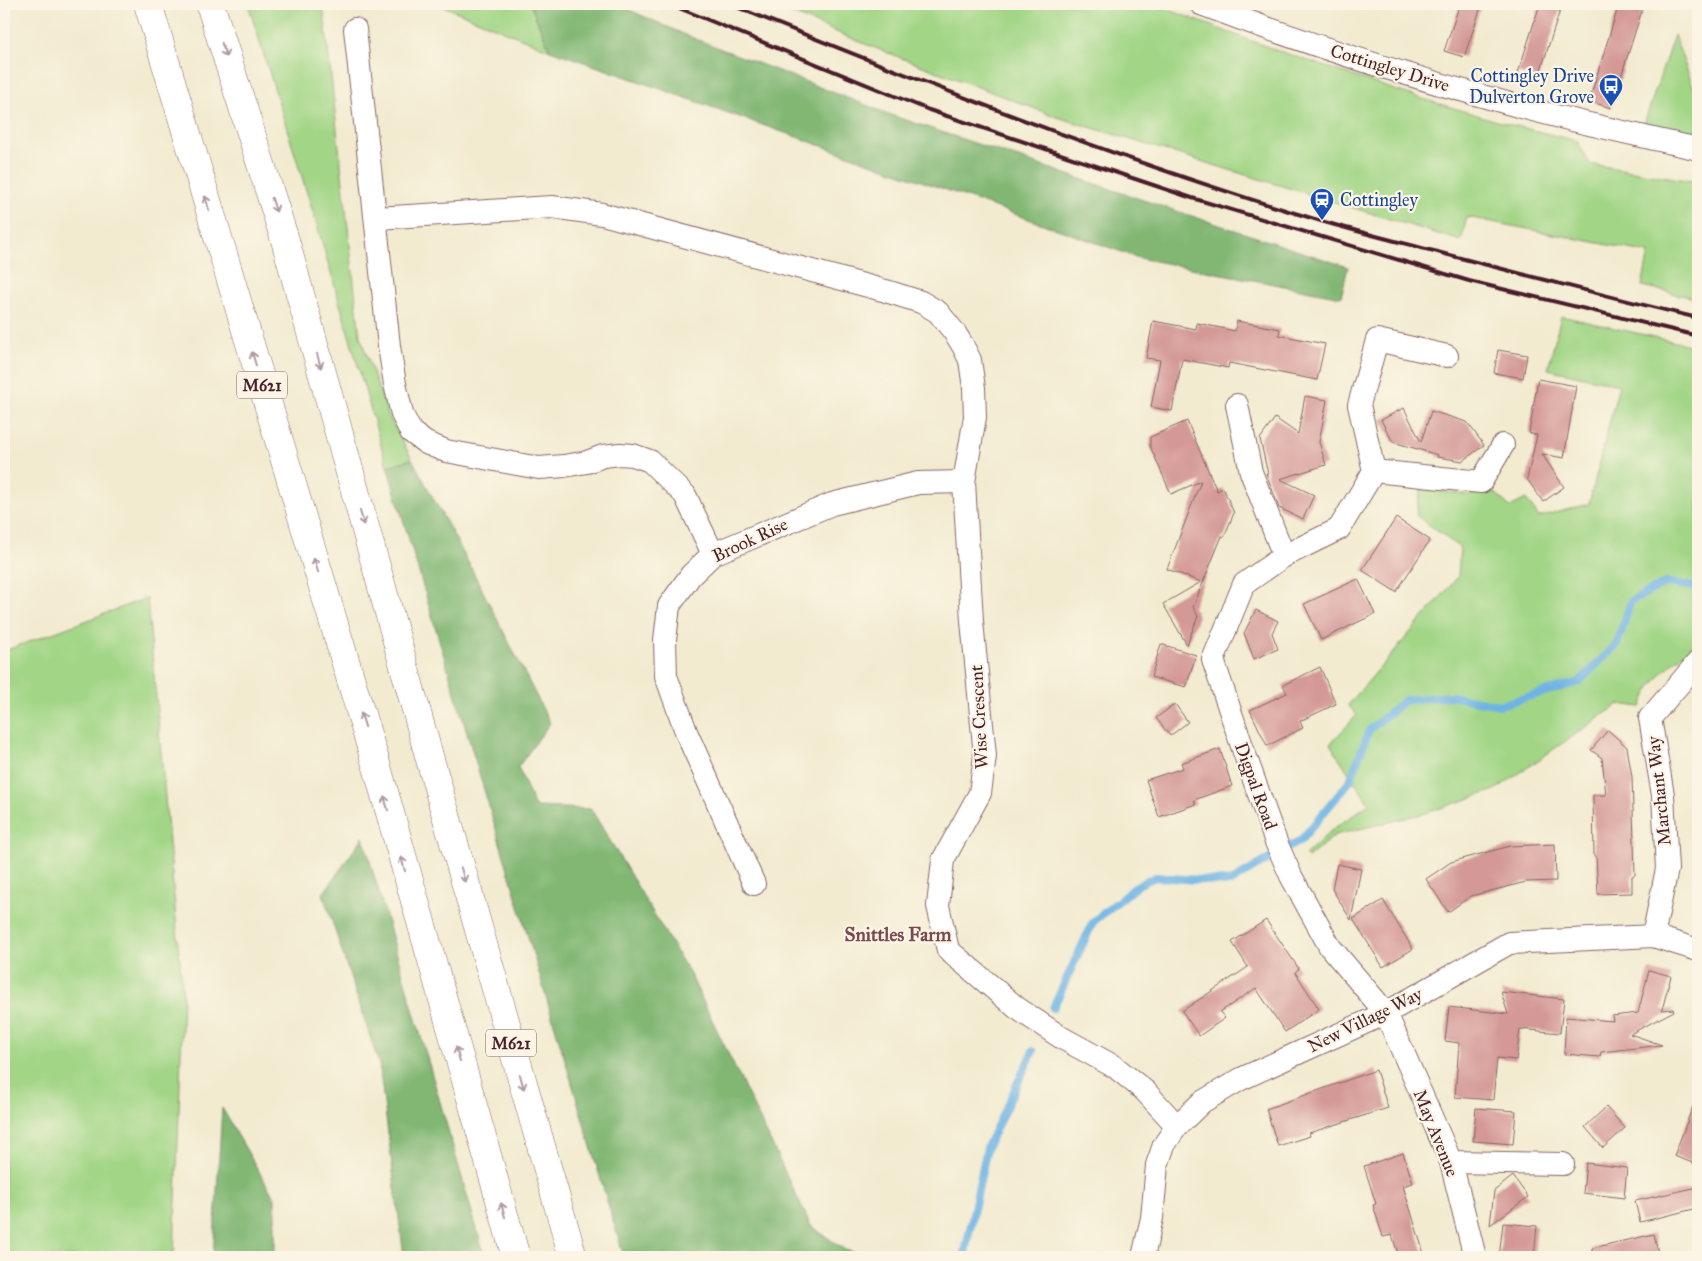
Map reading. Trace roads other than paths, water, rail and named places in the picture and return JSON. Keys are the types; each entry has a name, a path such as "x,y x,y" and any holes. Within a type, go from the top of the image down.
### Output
{"highway":[{"name":"M621","path":"148,4 377,767 516,1257"},
{"name":"M621","path":"210,4 284,240 431,763 573,1257"}],"street":[{"name":"Cottingley Drive","path":"1213,6 1394,70 1507,104 1698,149"},
{"path":"355,30 395,384 402,414 411,432 426,443 446,451 539,468 564,466 587,462 603,456 620,454 633,455 650,460 685,495 713,554"},
{"name":"Wise Crescent","path":"376,218 552,206 602,214 922,302 938,312 951,327 970,360 974,388 976,417 964,482 972,621 985,756 980,793 943,860 938,906 948,950 1017,1008 1062,1038 1115,1067 1145,1092 1176,1126"},
{"path":"1447,356 1377,340 1359,405 1374,471 1481,482 1503,446"},
{"path":"1238,405 1251,472 1284,556"},
{"name":"Digpal Road","path":"1374,471 1339,529 1284,556 1244,584 1213,660 1276,842 1291,876 1330,947 1386,1013"},
{"name":"Brook Rise","path":"754,884 687,734 666,676 665,640 669,606 691,575 713,554 832,504 918,483 964,482"},
{"name":"Marchant Way","path":"1653,936 1667,870 1663,795 1650,718 1698,662"},
{"name":"New Village Way","path":"1143,1257 1152,1218 1157,1166 1164,1145 1176,1126 1202,1102 1241,1079 1386,1013 1509,943 1653,936 1698,950"},
{"name":"May Avenue","path":"1386,1013 1451,1162 1474,1257"},
{"path":"1451,1162 1563,1164"}],"waterway":[{"path":"1053,1008 1093,922 1138,885 1155,877 1230,882 1301,840 1350,781 1369,730 1405,700 1450,696 1500,705 1579,682 1617,644 1631,601 1665,583 1698,587"},
{"path":"964,1257 987,1147 1033,1051"}],"railway":[{"path":"669,4 929,110 1192,198 1469,281 1698,336"},
{"path":"729,4 1023,120 1246,198 1367,234 1698,318"}],"place":[{"name":"Cottingley Drive Dulverton Grove","path":"1611,107"},
{"name":"Cottingley","path":"1322,221"}],"district":[{"name":"Snittles Farm","path":"898,934"}]}
